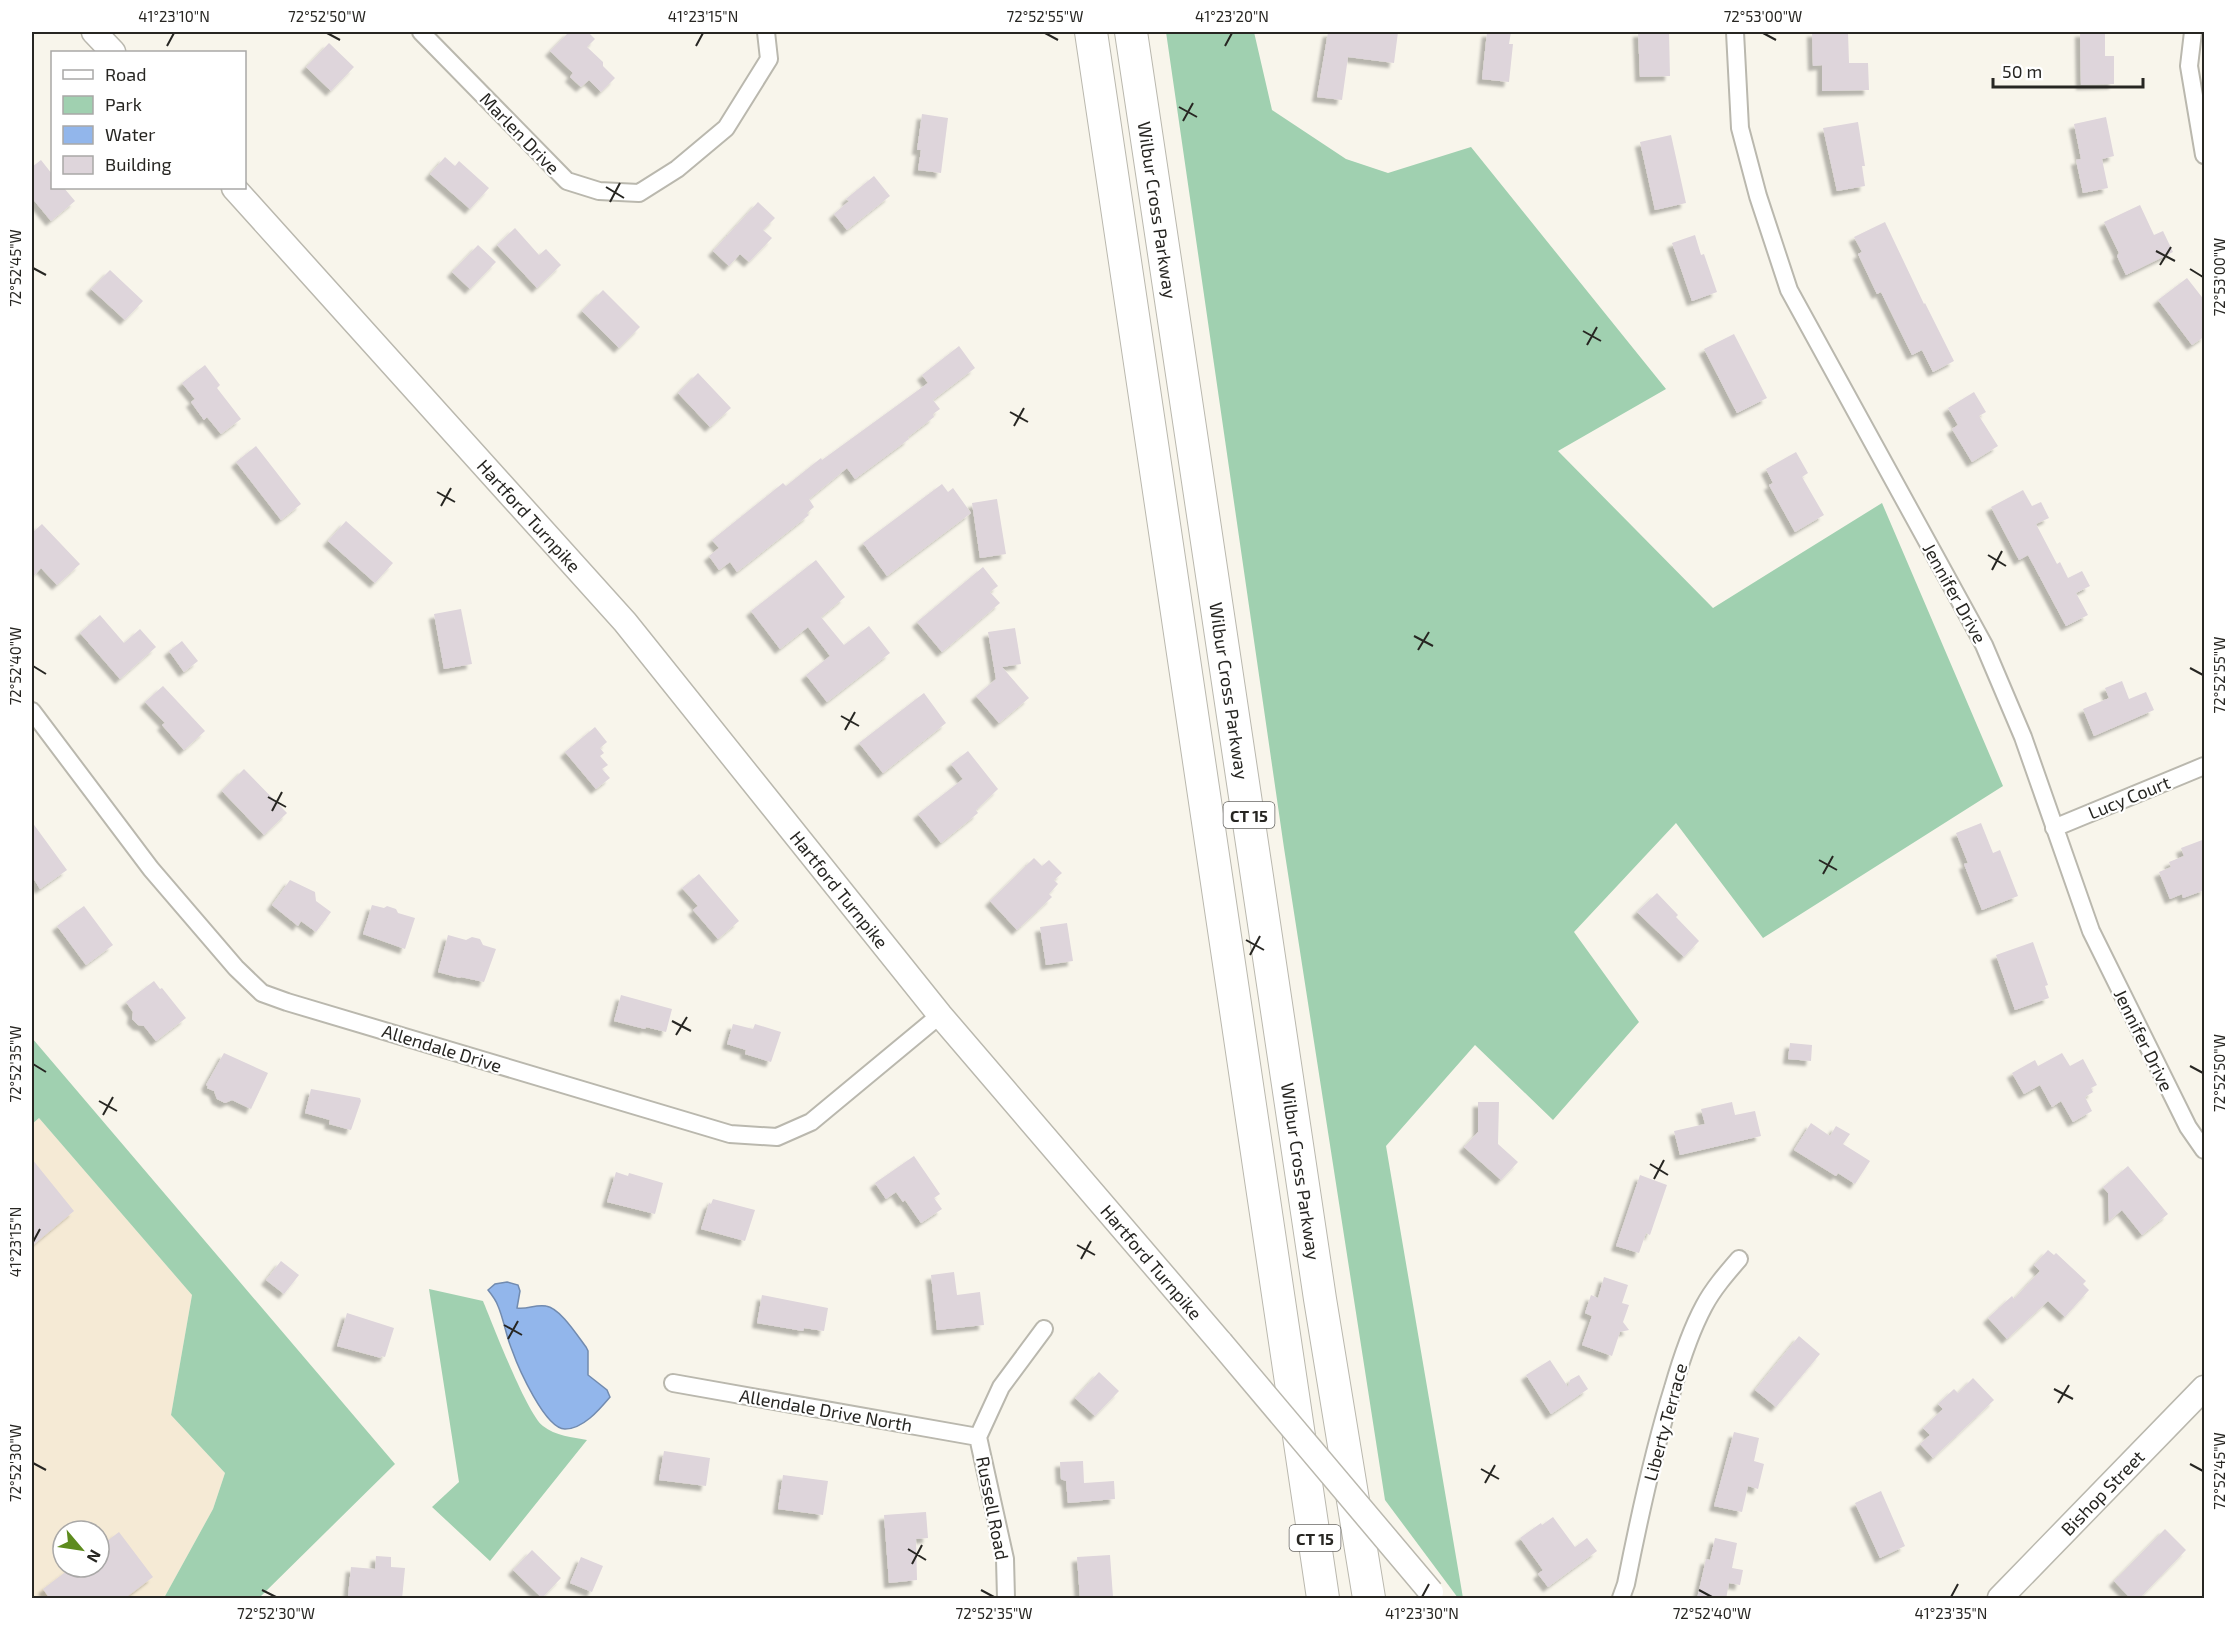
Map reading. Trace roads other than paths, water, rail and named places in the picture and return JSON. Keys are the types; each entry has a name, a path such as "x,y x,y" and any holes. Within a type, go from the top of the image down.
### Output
{"highway":[{"name":"CT 15","path":"1091,32 1323,1599"},
{"name":"Wilbur Cross Parkway","path":"1131,32 1320,1299 1369,1599"},
{"path":"1300,1599 1306,1478"}],"main road":[{"path":"94,32 111,51"},
{"name":"Hartford Turnpike","path":"235,189 625,622 940,1015 1433,1595"},
{"name":"Bishop Street","path":"2000,1599 2205,1388"}],"street":[{"name":"Marlen Drive","path":"421,32 567,181 598,191 639,193 677,169 726,128 769,59 766,32"},
{"name":"Jennifer Drive","path":"1736,32 1740,128 1758,196 1789,290 1984,645 2023,737 2091,931 2188,1127 2205,1150"},
{"path":"2193,32 2189,66 2205,155"},
{"name":"Allendale Drive","path":"32,711 151,868 236,968 262,993 287,1002 730,1134 777,1137 811,1122 940,1015"},
{"name":"Lucy Court","path":"2054,828 2205,766"},
{"name":"Liberty Terrace","path":"1621,1599 1660,1429 1680,1365 1695,1323 1704,1306 1724,1276 1739,1259"},
{"name":"Russell Road","path":"1006,1599 1005,1559 978,1437 1001,1387 1044,1329"},
{"name":"Allendale Drive North","path":"673,1383 978,1437"}],"water":[{"path":"507,1282 518,1285 520,1291 517,1308 546,1306 551,1308 568,1323 588,1351 588,1375 607,1390 610,1397 590,1418 578,1426 565,1429 557,1426 541,1408 526,1382 510,1345 497,1304 488,1290 495,1284"}]}
